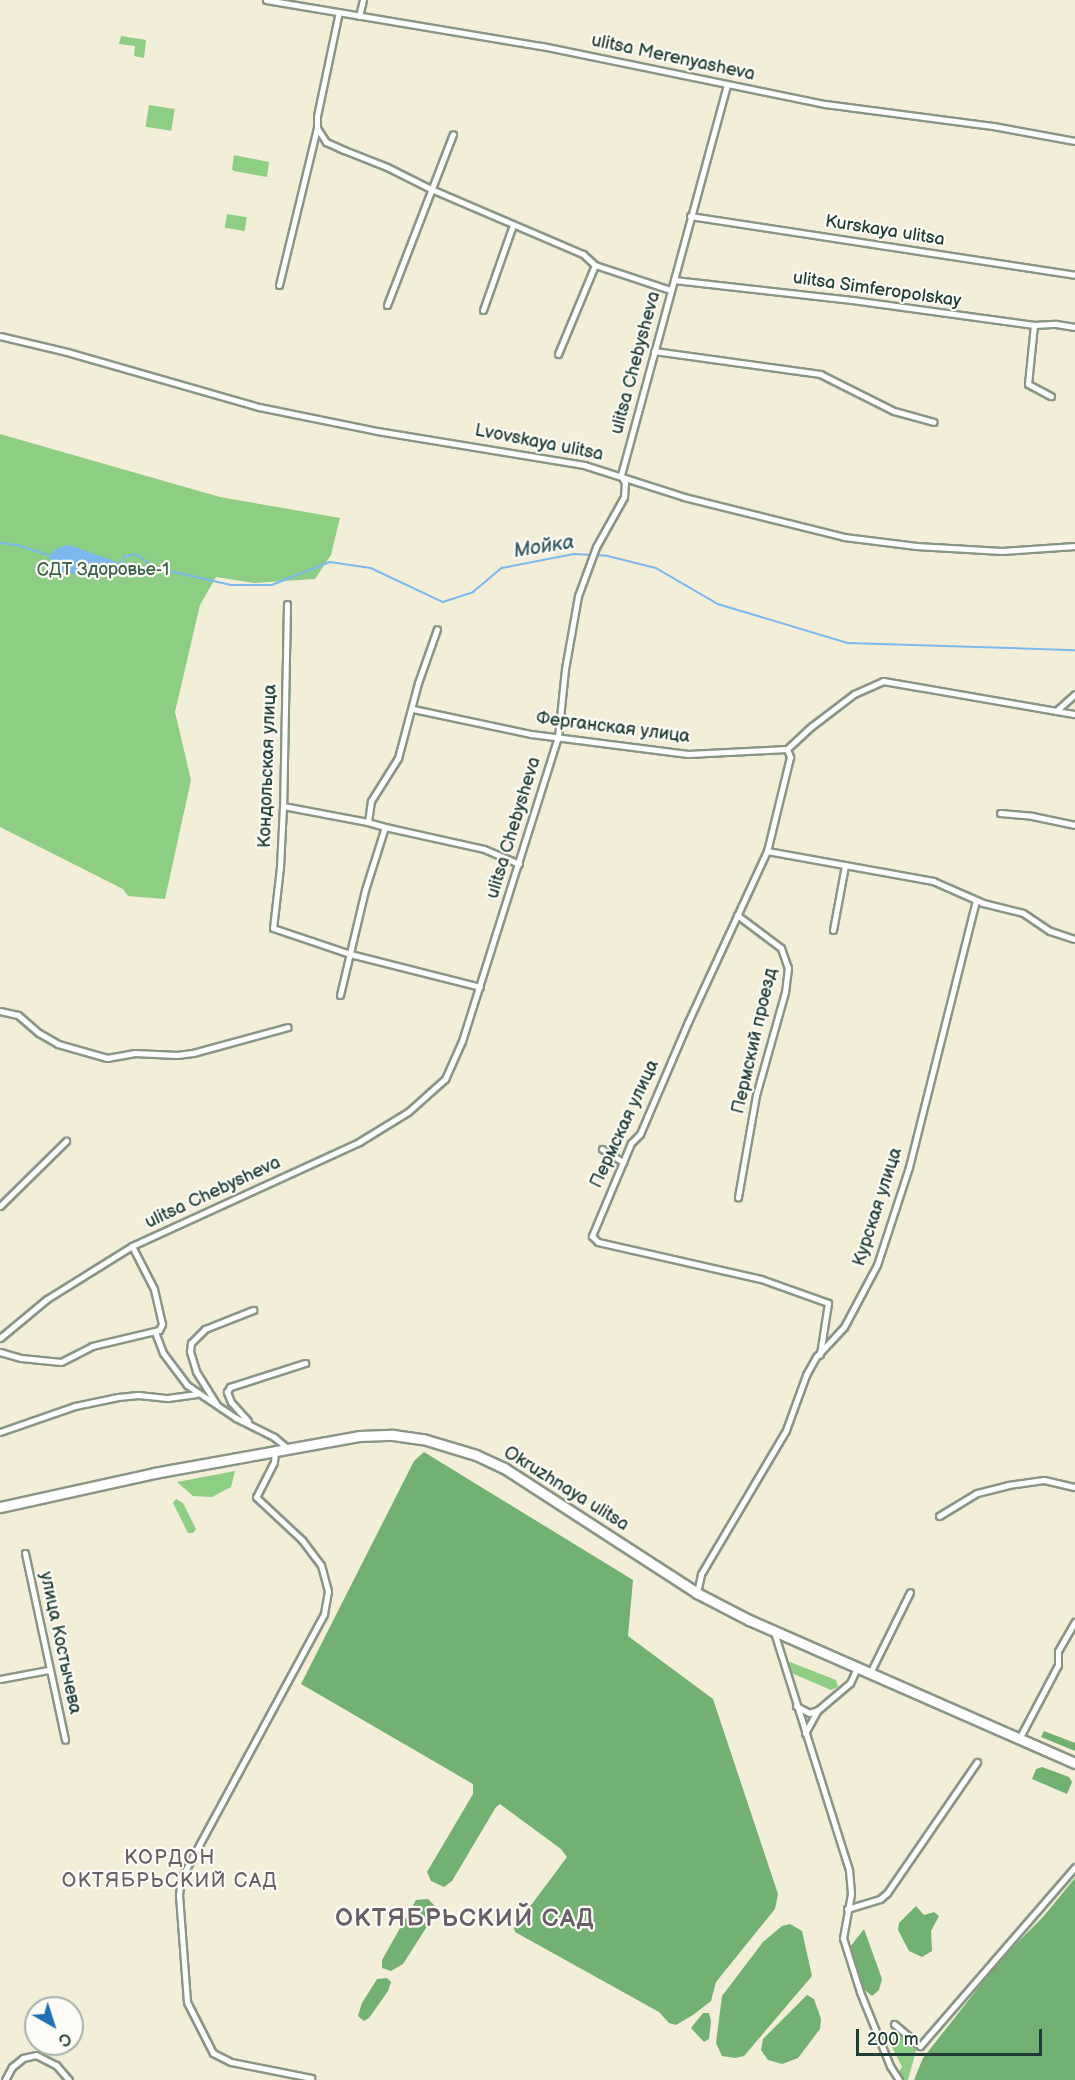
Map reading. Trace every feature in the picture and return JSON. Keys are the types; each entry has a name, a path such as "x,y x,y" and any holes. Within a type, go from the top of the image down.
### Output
{"main road":[{"name":"Okruzhnaya ulitsa","path":"0,1508 94,1485 359,1436 393,1435 423,1439 460,1449 504,1468 697,1593 774,1632 1020,1737 1075,1763"}],"street":[{"name":"ulitsa Merenyasheva","path":"266,0 542,46 825,104 993,126 1075,141"},
{"path":"359,16 363,0"},
{"path":"279,285 317,128 317,116 339,12"},
{"name":"ulitsa Chebysheva","path":"0,1338 47,1299 132,1246 359,1142 426,1098 446,1079 462,1041 480,987 558,737 561,692 576,608 596,547 624,498 625,483 621,475 727,84"},
{"path":"317,128 326,142 583,254 595,265 670,290"},
{"path":"387,305 453,134"},
{"name":"Kurskaya ulitsa","path":"690,216 1075,274"},
{"path":"483,310 513,225"},
{"path":"558,354 595,265"},
{"name":"ulitsa Simferopolskay","path":"674,280 852,300 1034,325 1056,324 1075,327"},
{"path":"1034,325 1028,384 1051,396"},
{"name":"Lvovskaya ulitsa","path":"0,336 67,352 250,405 377,431 546,456 621,475 638,483 684,497 844,537 916,546 1002,551 1075,546"},
{"path":"654,351 820,374 894,411 934,422"},
{"name":"Кондольская улица","path":"287,604 283,806 280,867 273,928 350,954"},
{"path":"368,822 371,801 398,758 437,629"},
{"path":"788,749 812,726 854,694 883,681 1075,714"},
{"path":"1056,711 1075,694"},
{"name":"Ферганская улица","path":"413,709 531,734 688,754 788,749"},
{"name":"Пермская улица","path":"788,749 790,757 767,851 640,1134 631,1143 592,1236 598,1242 761,1279 828,1303 820,1354"},
{"path":"283,806 368,822 484,849 519,864"},
{"path":"1000,813 1032,816 1075,825"},
{"path":"340,996 365,890 385,827"},
{"path":"767,851 933,881 975,900 1023,913 1050,931 1075,939"},
{"path":"833,930 845,865"},
{"name":"Курская улица","path":"697,1593 701,1574 786,1430 806,1375 820,1354 844,1327 877,1265 909,1167 975,900"},
{"name":"Пермский проезд","path":"737,915 781,948 788,968 785,992 756,1095 738,1197"},
{"path":"350,954 480,987"},
{"path":"0,1011 18,1015 39,1033 58,1044 107,1058 134,1053 177,1055 194,1053 288,1027"},
{"path":"0,1206 66,1141"},
{"path":"602,1149 623,1162"},
{"path":"0,1352 21,1358 61,1362 92,1346 155,1332 162,1324 154,1289 132,1246"},
{"path":"218,1407 196,1371 190,1351 191,1343 205,1329 254,1310"},
{"path":"155,1332 177,1375 197,1394 274,1437 288,1449"},
{"path":"251,1425 231,1402 227,1392 230,1387 305,1363"},
{"path":"0,1432 67,1408 118,1397 138,1395 168,1398 197,1394"},
{"path":"275,1452 274,1462 256,1497 302,1540 321,1565 328,1591 324,1614 181,1878 179,1895 187,2002 213,2053 231,2062 311,2078"},
{"path":"939,1515 977,1494 1008,1485 1044,1480 1075,1487"},
{"name":"улица Костычева","path":"25,1553 45,1638 48,1670 56,1688 64,1740"},
{"path":"870,1673 910,1592"},
{"path":"1020,1737 1058,1665 1058,1651 1075,1622"},
{"path":"774,1632 795,1705 849,1870 851,1894 843,1938 860,1992 898,2080"},
{"path":"805,1733 818,1710 849,1683 857,1668"},
{"path":"0,1679 48,1670"},
{"path":"795,1705 809,1713 818,1710"},
{"path":"847,1909 880,1899 887,1893 977,1762"},
{"path":"894,2024 920,2046 1075,1867"},
{"path":"5,2080 12,2067 23,2058 36,2055 56,2065 69,2080"}],"green space":[{"path":"121,36 146,40 144,58 134,56 135,46 119,44"},
{"path":"149,105 175,109 171,131 146,127"},
{"path":"234,155 269,162 267,177 234,171 232,169"},
{"path":"227,214 247,217 245,231 225,228"},
{"name":"СДТ Здоровье-1","path":"0,434 220,497 340,518 331,555 315,579 254,583 216,577 200,605 175,712 191,780 165,899 128,896 123,889 0,827"},
{"path":"424,1452 633,1580 628,1636 713,1699 778,1894 775,1909 716,1982 711,2001 676,2025 669,2023 659,2012 515,1932 514,1928 567,1857 561,1849 500,1804 496,1807 452,1881 444,1887 431,1881 427,1872 473,1794 473,1784 301,1684 414,1461"},
{"path":"235,1471 231,1487 212,1497 193,1496 177,1482"},
{"path":"176,1499 183,1503 196,1529 193,1533 188,1533 173,1503"},
{"path":"790,1662 836,1680 838,1687 831,1690 789,1672 787,1665"},
{"path":"1044,1731 1075,1743 1075,1751 1041,1737"},
{"path":"1042,1767 1069,1777 1072,1782 1067,1794 1032,1779 1036,1769"},
{"path":"1075,1878 1075,2080 914,2080 923,2058 1001,1959 1043,1917"},
{"path":"428,1899 437,1911 403,1964 391,1971 382,1968 382,1960 416,1900"},
{"path":"916,1906 924,1915 934,1912 939,1916 931,1931 932,1951 922,1957 909,1951 898,1930 899,1923"},
{"path":"790,1924 802,1931 812,1976 744,2056 735,2058 722,2056 716,2043 722,1996 763,1942 782,1926"},
{"path":"864,1929 882,1979 879,1990 872,1996 861,1987 850,1947"},
{"path":"387,1978 391,1982 388,1991 369,2018 364,2021 358,2016 362,2003 377,1979"},
{"path":"807,1995 814,1999 821,2019 820,2029 798,2058 782,2064 768,2060 761,2050 763,2039"},
{"path":"703,2013 709,2013 711,2021 709,2039 704,2042 691,2028"},
{"path":"895,2028 917,2047 908,2080 902,2080 898,2073 902,2067 887,2037"}],"water":[{"path":"69,545 123,564 122,571 103,577 60,572 51,563 49,556 57,548"}],"waterway":[{"name":"Мойка","path":"0,543 18,545 48,555"},
{"name":"Мойка","path":"123,563 124,557 135,554 157,568 231,585 272,585 330,562 371,568 443,602 473,592 502,568 574,554 608,556 656,568 718,604 848,643 1075,650"}],"district":[{"name":"КОРДОН ОКТЯБРЬСКИЙ САД","path":"170,1870"},
{"name":"ОКТЯБРЬСКИЙ САД","path":"465,1919"}]}
